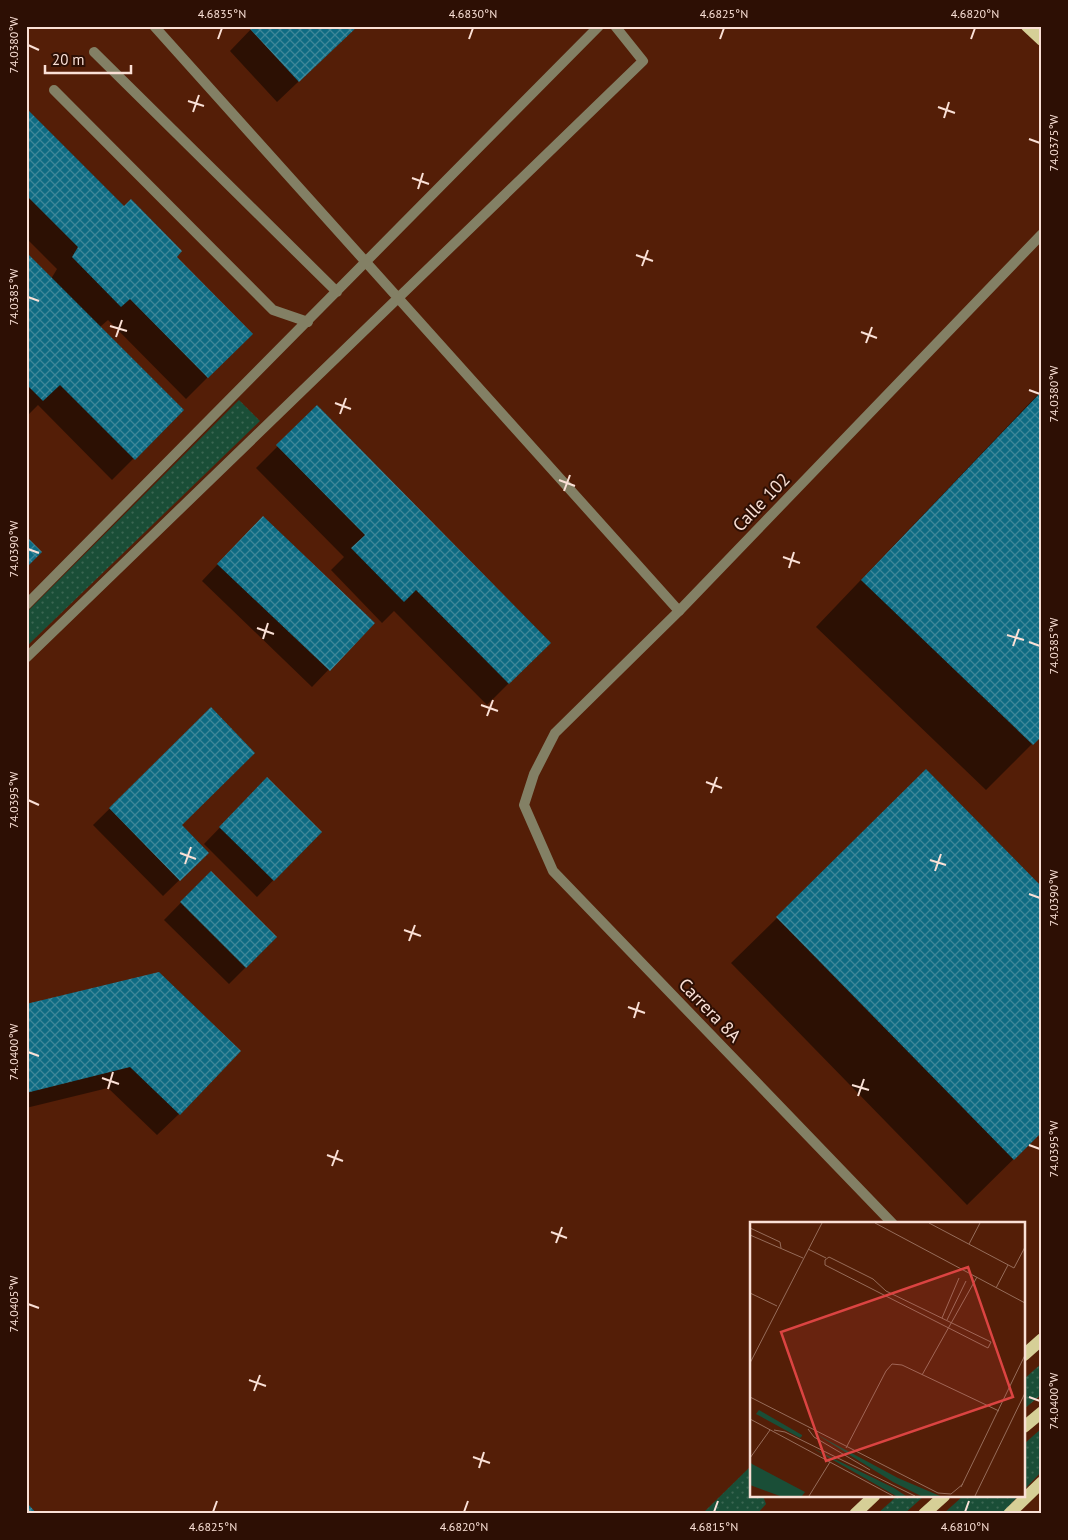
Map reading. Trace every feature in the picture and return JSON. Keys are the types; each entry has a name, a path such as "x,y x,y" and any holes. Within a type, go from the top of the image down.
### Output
{"main road":[{"path":"1027,26 1042,40"},
{"path":"1026,1353 1042,1339"},
{"path":"1026,1425 1042,1412"},
{"path":"1026,1498 1042,1482"},
{"path":"855,1514 872,1498"},
{"path":"924,1514 942,1498"},
{"path":"1009,1514 1026,1498"}],"street":[{"path":"154,26 679,611"},
{"path":"26,605 367,263 599,26"},
{"path":"26,658 643,61 615,26"},
{"path":"94,52 338,292"},
{"path":"54,90 273,310 308,322"},
{"name":"Calle 102","path":"524,805 534,774 555,733 679,611 1042,234"},
{"name":"Carrera 8A","path":"524,805 553,871 891,1222"}],"green space":[{"path":"239,400 260,421 26,647 26,613"},
{"path":"1042,1363 1042,1394 1026,1407 1026,1377"},
{"path":"1042,1428 1042,1471 1026,1488 1026,1442"},
{"path":"750,1467 750,1498 764,1498 766,1504 757,1514 702,1514"},
{"path":"895,1498 922,1498 904,1514 877,1514"},
{"path":"961,1498 1016,1498 1002,1514 943,1514"}],"building":[{"path":"253,26 358,26 299,82 250,29"},
{"path":"26,108 124,206 131,199 182,251 177,257 253,334 208,378 130,299 121,307 72,257 78,247 26,195"},
{"path":"26,252 184,410 135,460 60,385 43,401 26,384"},
{"path":"1042,391 1042,736 1033,745 861,580"},
{"path":"317,405 551,643 509,684 416,590 404,602 351,548 365,535 276,445"},
{"path":"263,516 375,623 330,671 217,564"},
{"path":"26,536 42,552 26,568"},
{"path":"211,707 255,753 182,825 209,853 180,881 109,808"},
{"path":"926,769 1042,887 1042,1132 1014,1160 776,917"},
{"path":"267,777 322,832 274,881 219,827"},
{"path":"211,871 277,937 246,968 180,902"},
{"path":"159,972 241,1051 180,1115 130,1067 26,1093 26,1004"},
{"path":"28,1504 37,1514 26,1514 26,1506"}]}
